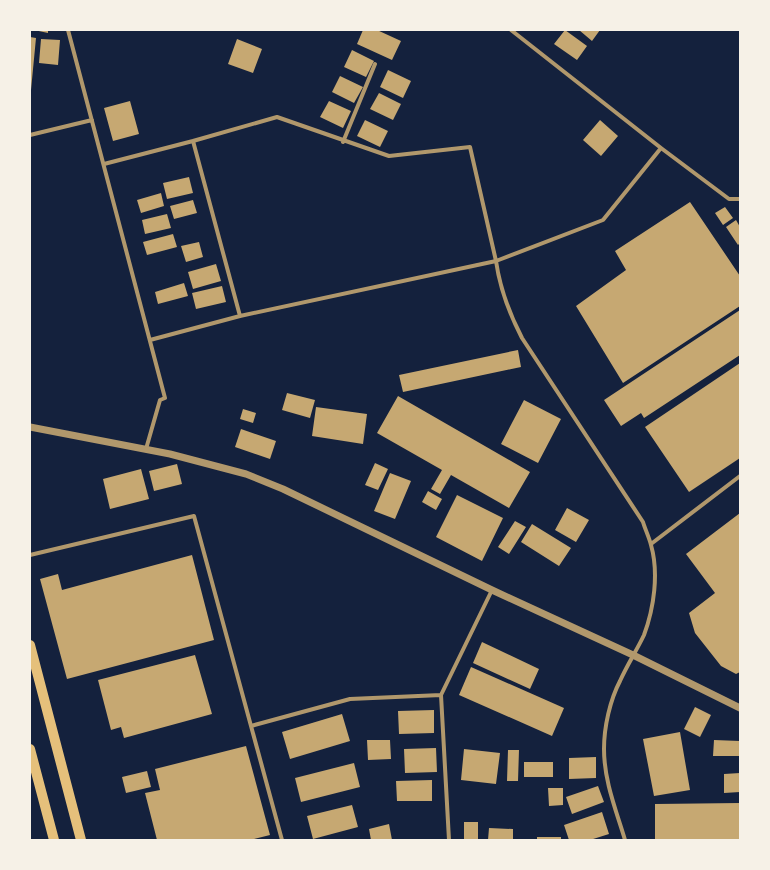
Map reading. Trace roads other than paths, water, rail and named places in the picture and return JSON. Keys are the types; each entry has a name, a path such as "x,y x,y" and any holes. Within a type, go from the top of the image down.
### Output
{"main road":[{"path":"30,645 81,840"},
{"path":"30,748 54,840"}],"street":[{"path":"68,30 166,398 160,400 146,449"},
{"path":"511,30 661,148 729,199 740,199"},
{"path":"343,142 375,64"},
{"path":"104,164 278,117 343,142 389,156 470,147 498,276 509,312 522,338 642,522 651,544 655,563 655,578 651,610 644,635 619,682 609,712 604,748 606,780 625,840"},
{"path":"30,135 92,120"},
{"path":"193,141 240,316"},
{"path":"150,340 240,316 496,262 603,220 661,148"},
{"path":"30,427 146,449 246,474 283,489 492,590 633,655 740,708"},
{"path":"651,544 740,476"},
{"path":"30,555 194,516 282,840"},
{"path":"449,840 441,695 492,590"},
{"path":"251,726 350,699 441,695"}]}
